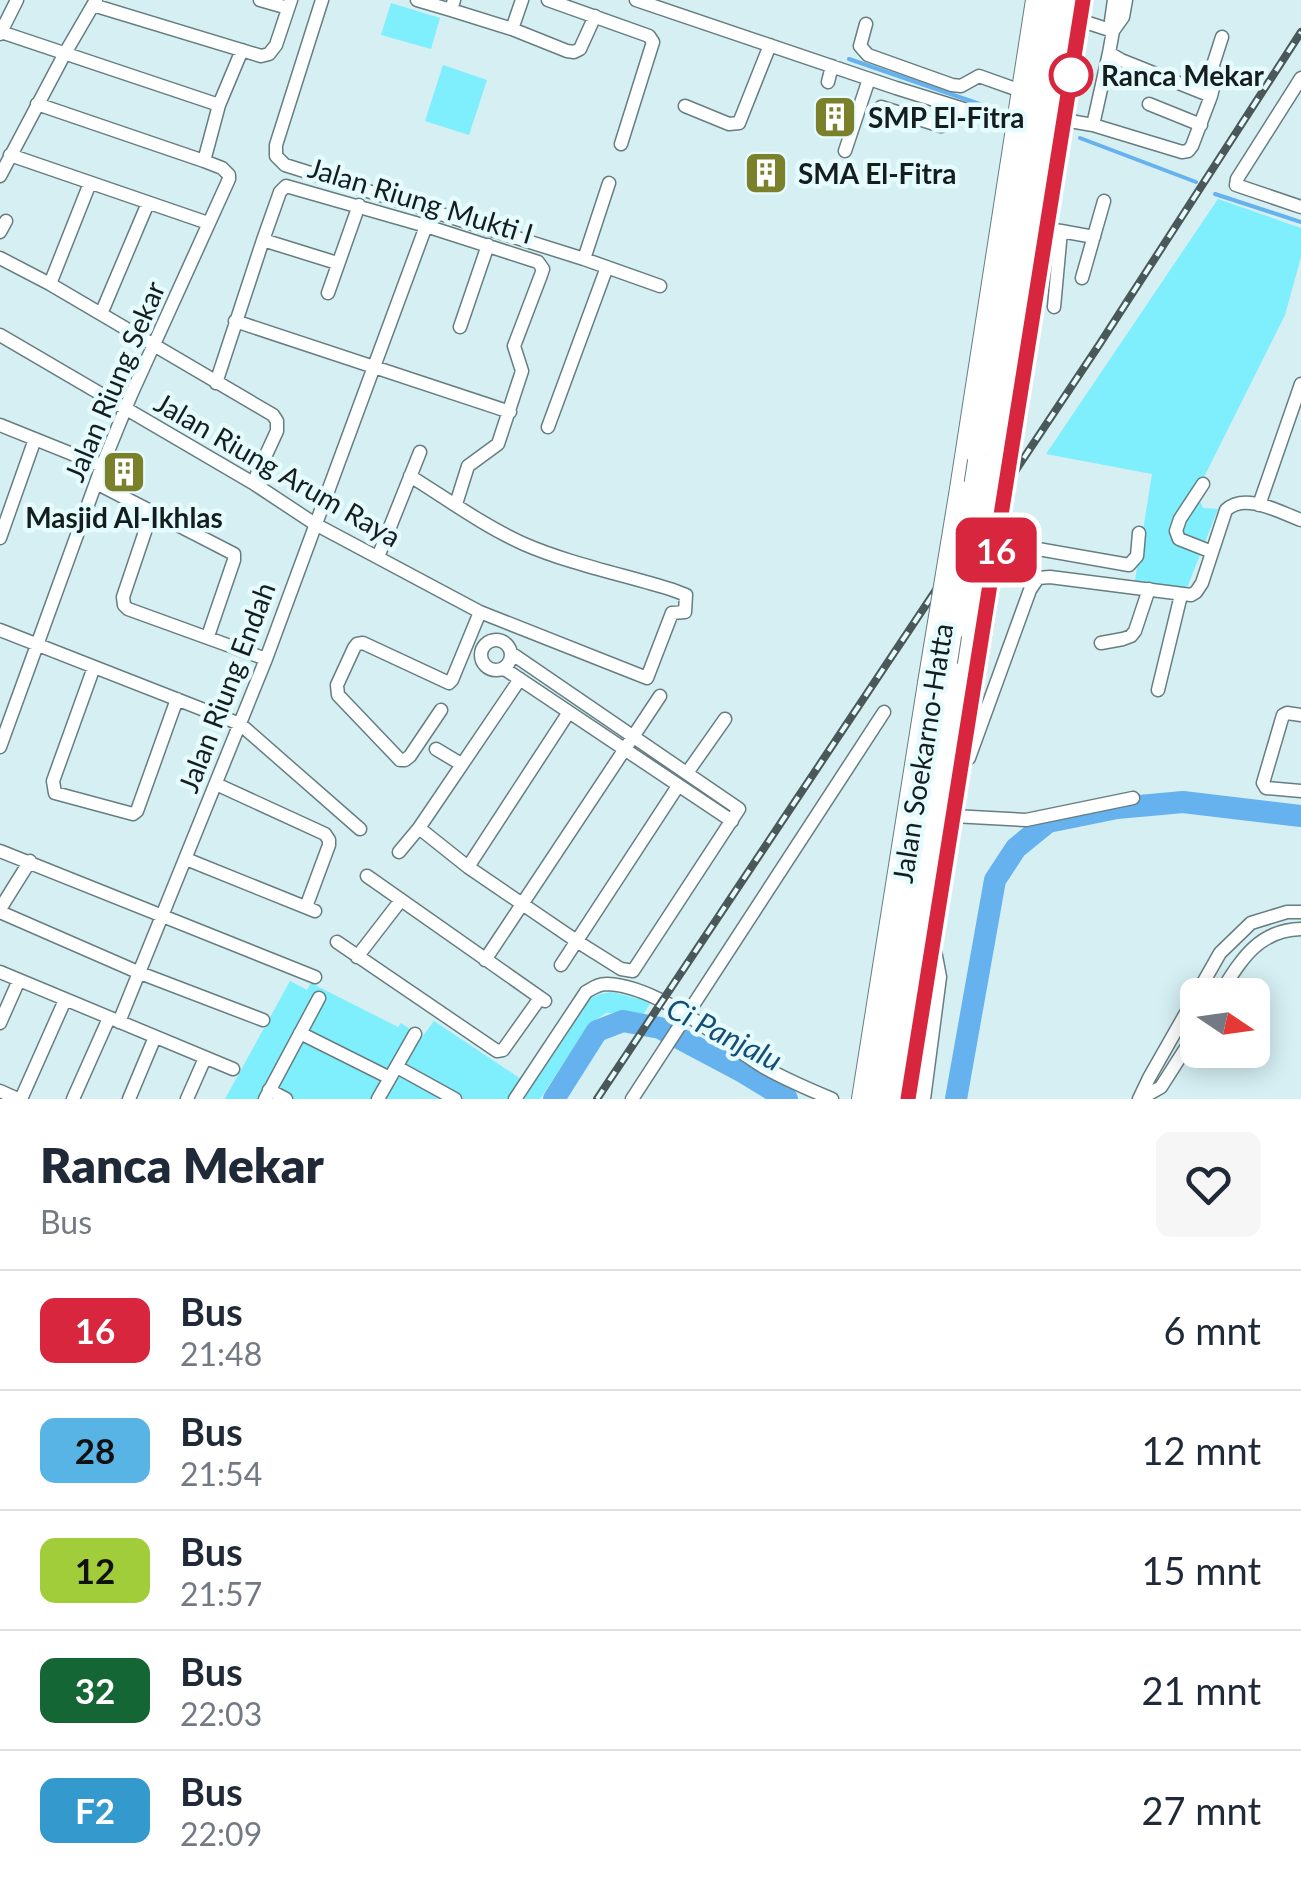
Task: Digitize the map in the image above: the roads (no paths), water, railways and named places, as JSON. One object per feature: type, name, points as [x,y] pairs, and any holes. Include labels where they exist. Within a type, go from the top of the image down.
[{"type":"highway","name":"Jalan Soekarno-Hatta","points":[[893,1099],[970,632],[987,459],[1049,0]]},
{"type":"highway","name":"Jalan Soekarno-Hatta","points":[[875,1099],[947,662],[1018,314],[1068,0]]},
{"type":"highway","points":[[1018,314],[1038,279]]},
{"type":"main road","points":[[1016,122],[1035,0]]},
{"type":"main road","name":"Jalan Soekarno-Hatta","points":[[908,1099],[1038,279],[1054,230],[1064,120],[1082,0]]},
{"type":"main road","name":"Jalan Soekarno-Hatta","points":[[860,1099],[1016,122]]},
{"type":"street","points":[[17,0],[0,33],[219,105]]},
{"type":"street","points":[[0,176],[94,2],[261,56],[270,54],[276,45],[289,4],[260,0]]},
{"type":"street","points":[[322,0],[276,145],[276,156],[286,165],[660,286]]},
{"type":"street","points":[[417,0],[453,5],[574,52],[580,50],[595,16]]},
{"type":"street","points":[[512,29],[522,0]]},
{"type":"street","points":[[548,0],[649,36],[652,48],[621,144]]},
{"type":"street","points":[[636,0],[896,88],[996,120],[1016,122]]},
{"type":"street","points":[[1114,0],[1114,29]]},
{"type":"street","points":[[1093,125],[1114,29],[1123,17],[1126,0]]},
{"type":"street","points":[[1080,20],[1114,29]]},
{"type":"street","points":[[866,24],[860,46],[868,55],[957,86],[979,76],[1021,91]]},
{"type":"street","points":[[1064,120],[1188,151],[1212,100],[1213,65],[1222,37]]},
{"type":"street","points":[[685,106],[729,124],[739,123],[770,45]]},
{"type":"street","points":[[37,104],[204,161],[219,105],[242,50]]},
{"type":"street","points":[[1109,52],[1211,96]]},
{"type":"street","points":[[828,82],[832,66]]},
{"type":"street","points":[[845,151],[869,79]]},
{"type":"street","points":[[1298,87],[1236,185],[1300,204]]},
{"type":"street","points":[[896,88],[885,109],[941,126]]},
{"type":"street","points":[[1149,104],[1200,125]]},
{"type":"street","points":[[10,155],[208,223]]},
{"type":"street","name":"Jalan Riung Sekar","points":[[0,747],[102,466],[229,180],[229,174],[222,168],[204,161]]},
{"type":"street","points":[[50,284],[90,183]]},
{"type":"street","points":[[584,259],[609,183]]},
{"type":"street","name":"Jalan Riung Mukti I","points":[[216,383],[280,192],[286,186],[538,262],[542,269],[514,346],[522,370],[510,412],[496,448],[468,466],[456,504]]},
{"type":"street","points":[[1082,278],[1104,201]]},
{"type":"street","points":[[101,314],[148,203]]},
{"type":"street","points":[[328,293],[358,205]]},
{"type":"street","name":"Jalan Riung Endah","points":[[73,1099],[140,972],[163,916],[266,659],[426,226]]},
{"type":"street","points":[[1054,307],[1054,230],[1094,238]]},
{"type":"street","points":[[263,240],[337,263]]},
{"type":"street","points":[[460,327],[488,246]]},
{"type":"street","points":[[0,258],[273,415],[278,421],[277,431],[253,484]]},
{"type":"street","points":[[548,427],[606,267]]},
{"type":"street","points":[[235,321],[510,412]]},
{"type":"street","name":"Jalan Riung Arum Raya","points":[[0,335],[315,524],[485,615],[647,678],[672,612],[685,612],[686,595],[527,546],[456,504]]},
{"type":"street","points":[[1259,505],[1301,384]]},
{"type":"street","points":[[0,425],[102,466]]},
{"type":"street","points":[[0,538],[35,439]]},
{"type":"street","points":[[378,558],[420,452]]},
{"type":"street","points":[[410,476],[456,504]]},
{"type":"street","points":[[96,482],[234,554],[208,636]]},
{"type":"street","points":[[1203,484],[1176,531],[1179,539],[1212,552]]},
{"type":"street","points":[[956,791],[1030,590],[1038,578],[1050,576],[1181,595],[1196,592],[1226,510],[1234,502],[1259,505],[1301,520]]},
{"type":"street","points":[[152,511],[123,597],[124,605],[266,659]]},
{"type":"street","points":[[998,542],[1130,564],[1137,556],[1139,533]]},
{"type":"street","points":[[1101,643],[1131,636],[1136,631],[1149,589]]},
{"type":"street","points":[[1158,690],[1181,595]]},
{"type":"street","points":[[440,710],[410,756],[400,760],[338,695],[337,686],[357,644],[363,643],[449,683],[485,615],[510,653],[503,668],[495,670],[487,667],[481,652],[485,644],[500,640]]},
{"type":"street","points":[[0,630],[240,724],[360,829]]},
{"type":"street","points":[[464,650],[481,652]]},
{"type":"street","points":[[510,653],[687,773],[735,815]]},
{"type":"street","points":[[94,667],[53,781],[55,793],[133,814],[137,811],[177,700]]},
{"type":"street","points":[[503,668],[678,786],[735,815]]},
{"type":"street","points":[[399,852],[520,679]]},
{"type":"street","points":[[485,960],[660,696]]},
{"type":"street","points":[[468,867],[569,712]]},
{"type":"street","points":[[632,1099],[884,712]]},
{"type":"street","points":[[1301,716],[1283,715],[1263,786],[1301,790]]},
{"type":"street","points":[[687,773],[725,720]]},
{"type":"street","points":[[436,749],[461,764]]},
{"type":"street","points":[[186,859],[311,909],[330,846],[325,834],[216,784]]},
{"type":"street","points":[[561,965],[678,786]]},
{"type":"street","points":[[954,816],[1026,820],[1133,798]]},
{"type":"street","points":[[419,828],[468,867],[578,942],[621,969],[633,971],[735,815]]},
{"type":"street","points":[[0,851],[314,977]]},
{"type":"street","points":[[30,861],[0,911],[263,1020]]},
{"type":"street","points":[[336,942],[498,1052],[543,1000],[367,876]]},
{"type":"street","points":[[358,957],[401,900]]},
{"type":"street","points":[[1139,1099],[1220,953],[1252,923],[1287,912],[1301,912]]},
{"type":"street","points":[[1230,978],[1266,936],[1301,929]]},
{"type":"street","points":[[924,1099],[940,977],[933,944]]},
{"type":"street","points":[[0,972],[233,1069]]},
{"type":"street","points":[[0,1023],[20,980]]},
{"type":"street","points":[[515,1099],[586,992],[608,984],[652,995],[684,1021],[793,1083],[832,1099]]},
{"type":"street","points":[[286,1099],[267,1094],[319,998]]},
{"type":"street","points":[[0,1092],[20,1099],[65,1000]]},
{"type":"street","points":[[300,1033],[455,1099]]},
{"type":"street","points":[[378,1099],[415,1034]]},
{"type":"street","points":[[129,1099],[155,1037]]},
{"type":"street","points":[[1139,1099],[1161,1087],[1180,1057]]},
{"type":"street","points":[[187,1099],[205,1058]]},
{"type":"street","points":[[1148,1078],[1161,1087]]},
{"type":"waterway","points":[[849,59],[997,110]]},
{"type":"waterway","points":[[1080,138],[1196,182]]},
{"type":"waterway","points":[[1215,194],[1301,222]]},
{"type":"waterway","points":[[956,1099],[995,880],[1016,848],[1048,822],[1117,808],[1183,802],[1301,816]]},
{"type":"waterway","name":"Ci Panjalu","points":[[554,1099],[597,1031],[623,1021],[660,1028],[787,1099]]},
{"type":"railway","points":[[597,1099],[1099,345],[1301,32]]},
{"type":"place","name":"Ranca Mekar","points":[[1071,75]]},
{"type":"place","name":"SMP El-Fitra","points":[[835,117]]},
{"type":"place","name":"SMA El-Fitra","points":[[766,173]]},
{"type":"place","name":"Masjid Al-Ikhlas","points":[[124,472]]}]
